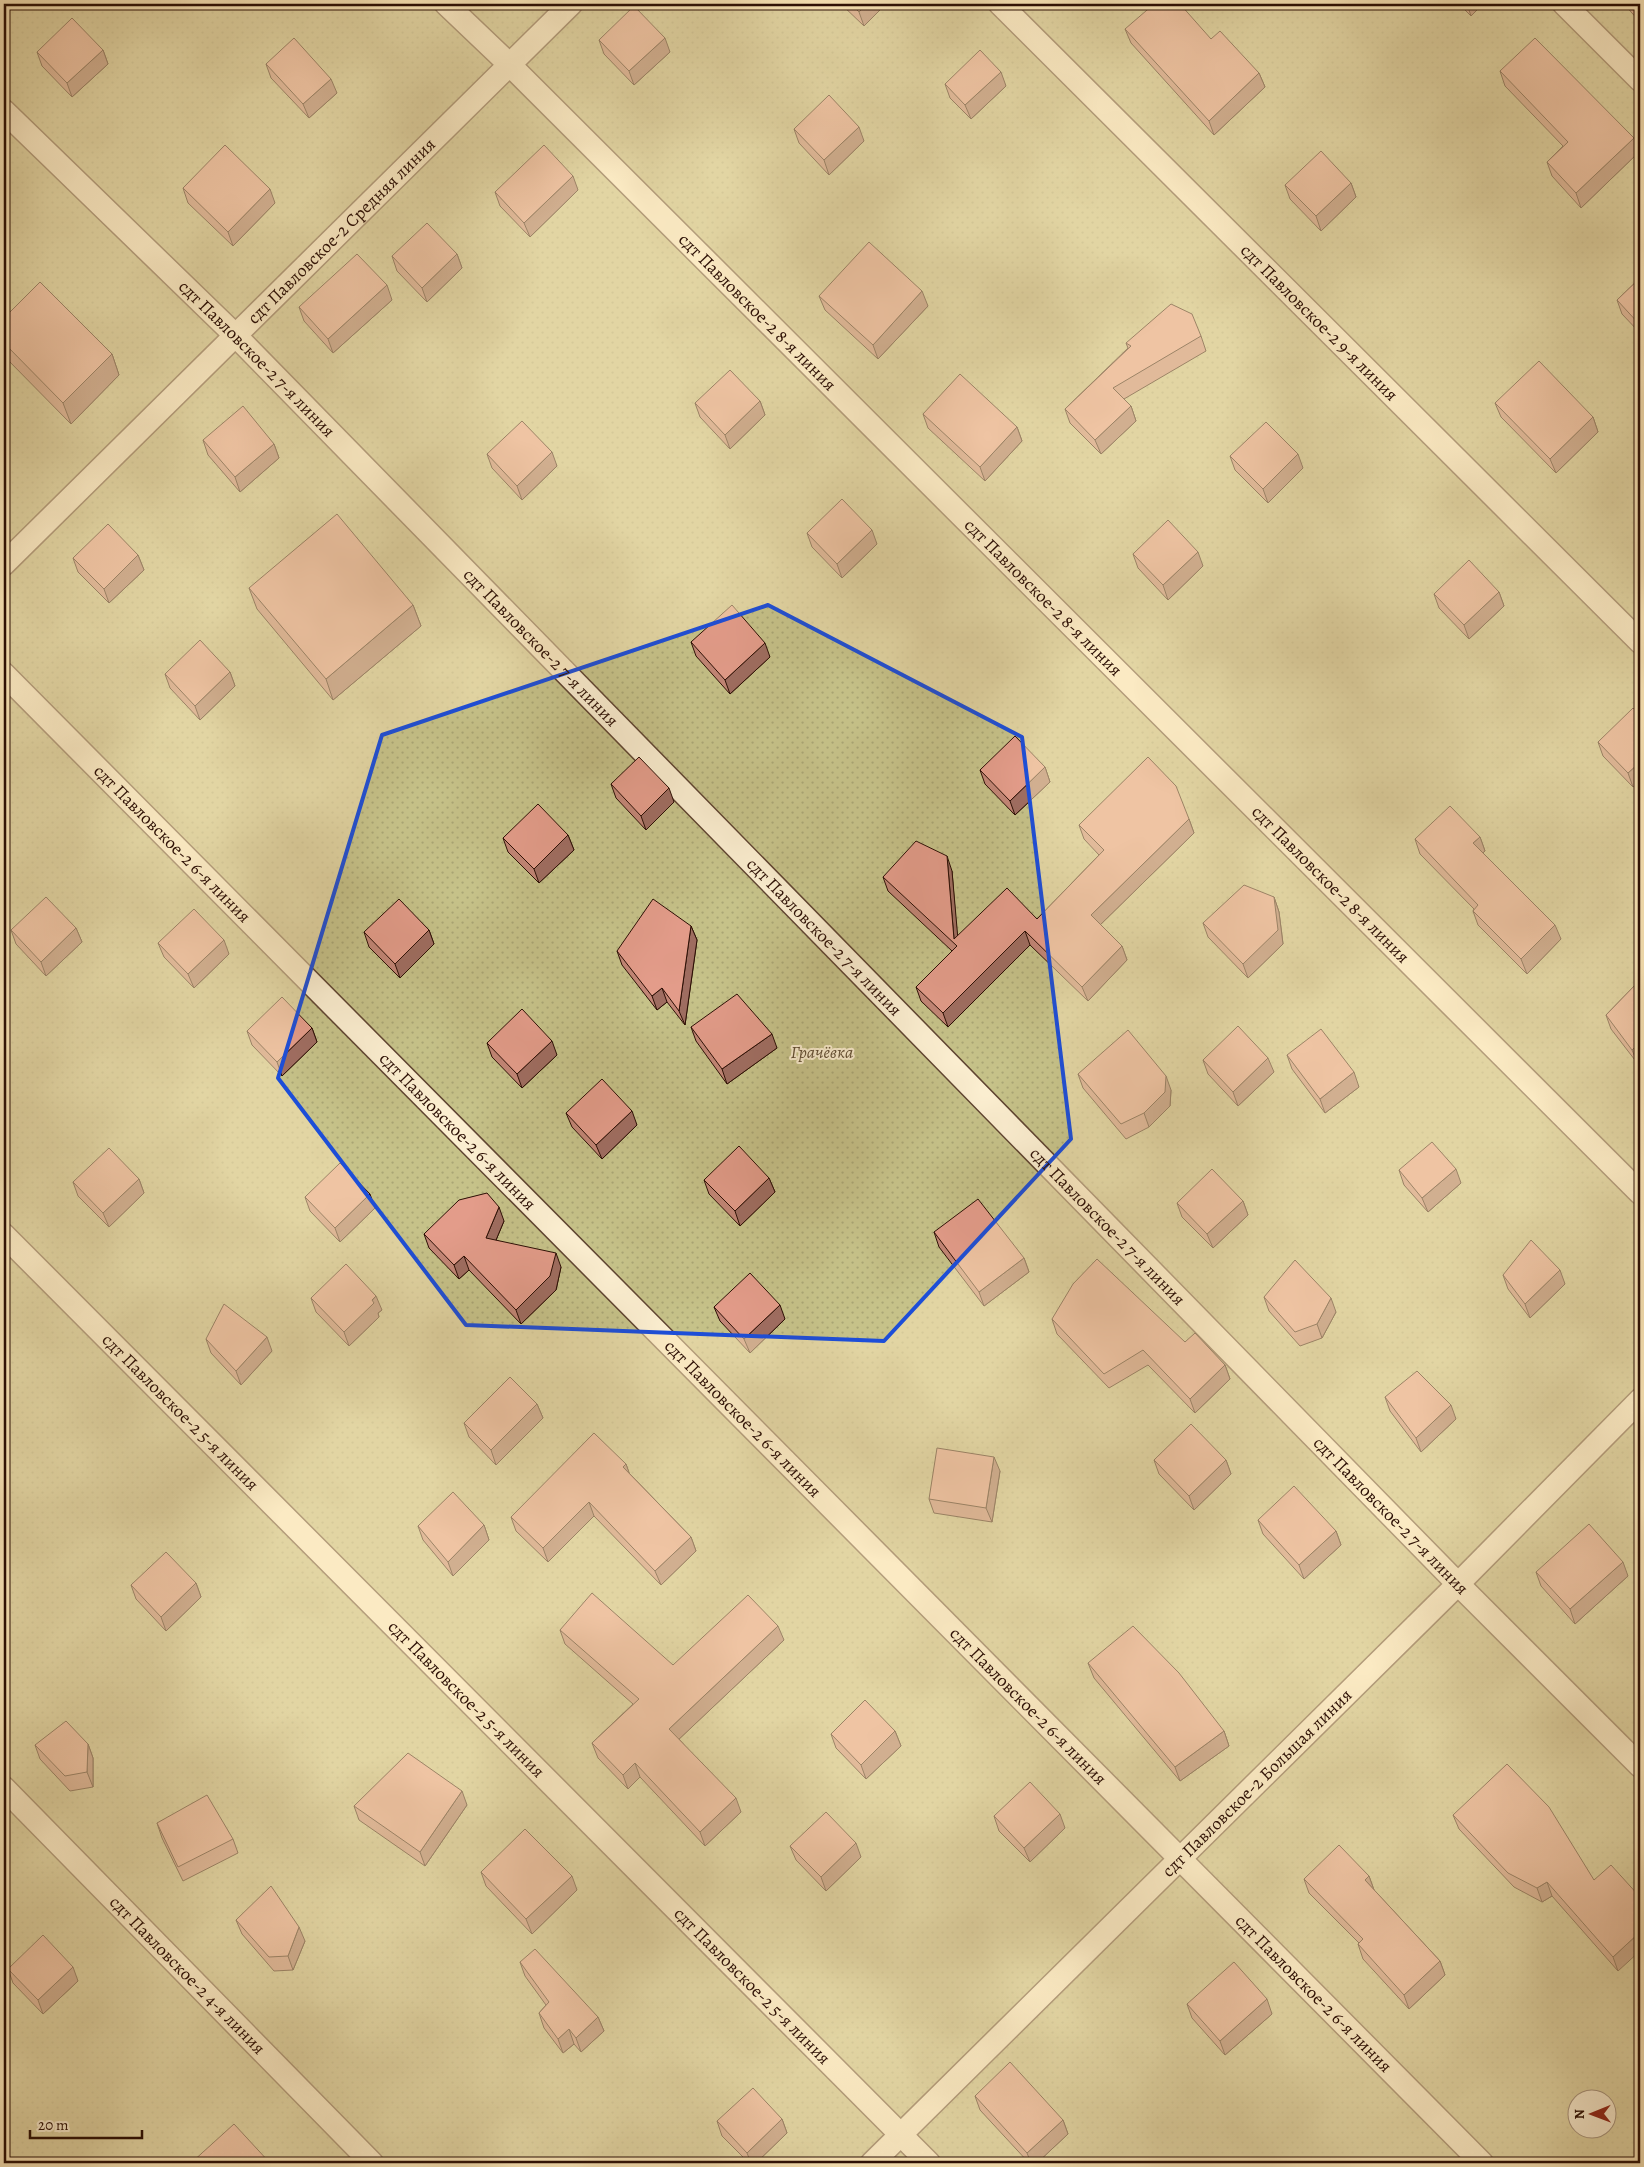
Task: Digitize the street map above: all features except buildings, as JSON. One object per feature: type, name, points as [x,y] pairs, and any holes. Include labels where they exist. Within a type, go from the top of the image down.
[{"type":"lane","name":"сдт Павловское-2 8-я линия","points":[[446,4],[510,65],[1640,1193]]},
{"type":"lane","name":"сдт Павловское-2 Средняя линия","points":[[4,564],[234,334],[570,4]]},
{"type":"lane","name":"сдт Павловское-2 9-я линия","points":[[1000,4],[1640,642]]},
{"type":"lane","points":[[1564,4],[1640,80]]},
{"type":"lane","name":"сдт Павловское-2 7-я линия","points":[[4,111],[234,334],[1458,1584],[1640,1766]]},
{"type":"lane","name":"сдт Павловское-2 6-я линия","points":[[4,674],[1482,2163]]},
{"type":"lane","name":"сдт Павловское-2 5-я линия","points":[[4,1235],[929,2163]]},
{"type":"lane","name":"сдт Павловское-2 Большая линия","points":[[872,2163],[1458,1584],[1640,1400]]},
{"type":"lane","name":"сдт Павловское-2 4-я линия","points":[[4,1788],[372,2163]]},
{"type":"highlighted area","points":[[768,605],[1022,737],[1071,1139],[884,1341],[466,1325],[278,1078],[382,735]]},
{"type":"green space","name":"Грачёвка","points":[[4,4],[1640,4],[1640,2163],[4,2163]]}]
